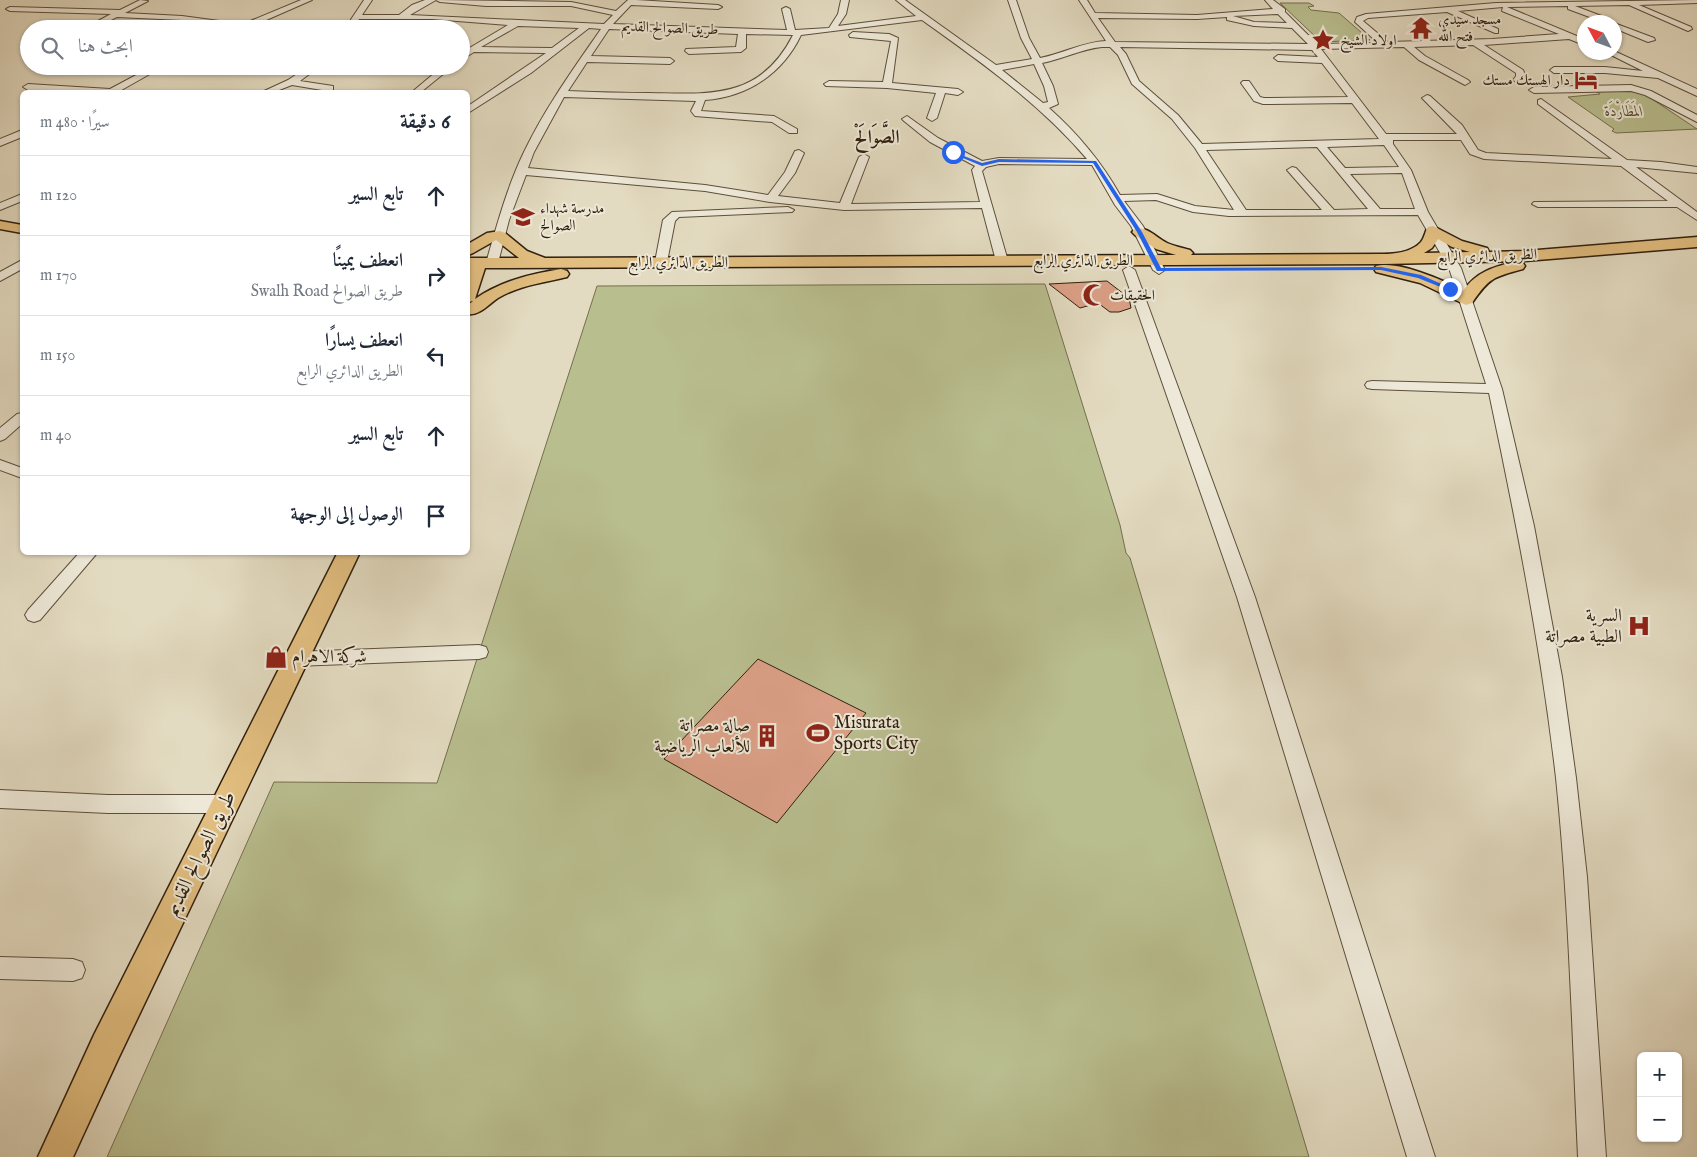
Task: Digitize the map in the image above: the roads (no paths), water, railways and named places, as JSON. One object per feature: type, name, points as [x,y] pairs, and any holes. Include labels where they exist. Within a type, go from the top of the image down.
[{"type":"main road","points":[[0,225],[20,229]]},
{"type":"main road","points":[[1382,264],[1419,251],[1429,242],[1433,230],[1447,239],[1468,248],[1521,261]]},
{"type":"main road","points":[[470,249],[496,236],[522,254],[557,268]]},
{"type":"main road","points":[[1071,260],[1112,252],[1130,236],[1176,252],[1246,260]]},
{"type":"main road","points":[[0,237],[20,240]]},
{"type":"main road","name":"الطريق الدائري الرابع","points":[[1521,261],[1697,242]]},
{"type":"main road","name":"الطريق الدائري الرابع","points":[[478,268],[1382,264],[1521,261],[1697,253]]},
{"type":"main road","name":"الطريق الدائري الرابع","points":[[557,268],[661,262],[1071,260],[1146,266],[1246,260],[1382,264]]},
{"type":"main road","points":[[1382,264],[1429,279],[1450,289],[1466,300],[1476,282],[1483,277],[1521,261]]},
{"type":"main road","name":"طريق الصوالح القديم","points":[[470,303],[478,268]]},
{"type":"main road","points":[[470,306],[518,282],[557,268]]},
{"type":"main road","name":"طريق الصوالح القديم","points":[[55,1157],[106,1047],[348,555]]},
{"type":"street","points":[[0,12],[34,0]]},
{"type":"street","points":[[259,20],[308,0]]},
{"type":"street","points":[[356,20],[368,0]]},
{"type":"street","points":[[395,20],[415,7],[432,0]]},
{"type":"street","points":[[440,0],[552,2],[578,5],[617,14]]},
{"type":"street","points":[[832,30],[842,14],[845,0]]},
{"type":"street","points":[[900,0],[996,68],[1040,106],[1095,162],[1119,202],[1130,236],[1146,266],[1246,597],[1421,1157]]},
{"type":"street","points":[[1012,0],[1026,39],[1039,61],[1052,92],[1053,104],[1040,106]]},
{"type":"street","points":[[1083,0],[1112,43],[1122,54],[1135,82],[1175,117],[1199,147],[1242,213]]},
{"type":"street","points":[[1269,0],[1282,11],[1315,47],[1387,140],[1406,170],[1422,212],[1453,263],[1495,389],[1526,526],[1552,677],[1564,768],[1576,877],[1592,1157]]},
{"type":"street","points":[[1484,0],[1577,39]]},
{"type":"street","points":[[1554,0],[1592,15]]},
{"type":"street","points":[[107,20],[144,1]]},
{"type":"street","points":[[470,21],[607,26],[631,2],[718,7]]},
{"type":"street","points":[[1385,44],[1359,22],[1360,19],[1366,16],[1496,5],[1591,2],[1695,2]]},
{"type":"street","points":[[1628,3],[1688,30]]},
{"type":"street","points":[[10,9],[119,14],[191,20]]},
{"type":"street","points":[[562,94],[702,97],[728,94],[753,82],[780,63],[789,50],[795,33],[786,9]]},
{"type":"street","points":[[1449,9],[1495,31]]},
{"type":"street","points":[[1093,15],[1197,17],[1282,11]]},
{"type":"street","points":[[1242,13],[1258,25]]},
{"type":"street","points":[[1225,16],[1258,25],[1296,26]]},
{"type":"street","points":[[358,17],[450,20]]},
{"type":"street","name":"طريق الصوالح القديم","points":[[478,268],[496,236],[534,141],[562,94],[607,26],[795,33],[818,32],[923,17]]},
{"type":"street","points":[[472,49],[515,24]]},
{"type":"street","points":[[470,109],[587,26]]},
{"type":"street","points":[[1622,28],[1651,40]]},
{"type":"street","points":[[689,51],[738,50],[742,48],[742,31]]},
{"type":"street","points":[[818,32],[894,39],[895,44],[887,86]]},
{"type":"street","points":[[1414,34],[1428,43]]},
{"type":"street","points":[[996,68],[1055,58],[1087,46],[1112,43],[1171,50],[1474,42],[1570,36]]},
{"type":"street","points":[[1474,42],[1520,72],[1522,77],[1518,80]]},
{"type":"street","points":[[1404,44],[1422,58],[1465,82]]},
{"type":"street","points":[[472,49],[554,51]]},
{"type":"street","points":[[1266,58],[1324,60]]},
{"type":"street","points":[[1622,58],[1697,93]]},
{"type":"street","points":[[586,59],[670,61]]},
{"type":"street","points":[[1554,70],[1605,70],[1661,76]]},
{"type":"street","points":[[117,90],[144,75]]},
{"type":"street","points":[[272,90],[302,75]]},
{"type":"street","points":[[418,90],[437,75]]},
{"type":"street","points":[[291,82],[330,88],[328,90]]},
{"type":"street","points":[[1246,83],[1257,99],[1263,101],[1356,100]]},
{"type":"street","points":[[829,84],[887,86],[958,92]]},
{"type":"street","points":[[28,87],[79,90]]},
{"type":"street","points":[[1534,90],[1621,87],[1648,93],[1697,119]]},
{"type":"street","points":[[1648,93],[1688,88]]},
{"type":"street","points":[[932,118],[941,91]]},
{"type":"street","points":[[702,97],[696,111],[698,114],[774,119],[793,131]]},
{"type":"street","points":[[1427,98],[1458,127],[1474,152],[1484,156],[1623,163],[1697,170]]},
{"type":"street","points":[[1541,102],[1697,217]]},
{"type":"street","points":[[907,119],[934,140],[982,165]]},
{"type":"street","points":[[0,143],[20,134]]},
{"type":"street","points":[[0,136],[12,138]]},
{"type":"street","points":[[1199,147],[1463,137]]},
{"type":"street","points":[[1319,143],[1376,212]]},
{"type":"street","points":[[770,199],[790,173],[799,152]]},
{"type":"street","points":[[844,207],[864,157]]},
{"type":"street","points":[[1002,261],[977,170],[982,165],[999,161],[1095,162]]},
{"type":"street","points":[[1292,170],[1331,213]]},
{"type":"street","points":[[1342,171],[1406,170]]},
{"type":"street","points":[[522,171],[705,188],[770,199],[844,207]]},
{"type":"street","points":[[1119,202],[1157,197],[1193,210],[1242,213],[1422,212]]},
{"type":"street","points":[[0,207],[20,198]]},
{"type":"street","points":[[1538,204],[1678,204]]},
{"type":"street","points":[[661,262],[669,220],[676,214],[844,207],[986,205]]},
{"type":"street","points":[[0,277],[20,265]]},
{"type":"street","points":[[1372,385],[1495,389]]},
{"type":"street","points":[[0,436],[20,419]]},
{"type":"street","points":[[0,464],[20,472]]},
{"type":"street","points":[[34,615],[87,555]]},
{"type":"street","points":[[296,659],[479,652]]},
{"type":"street","points":[[0,799],[108,804],[226,804]]},
{"type":"street","points":[[0,968],[73,970]]},
{"type":"place","name":"مسجد سيدي فتح الله","points":[[1421,28]]},
{"type":"place","name":"اولاد الشيخ","points":[[1323,40]]},
{"type":"place","name":"دار الهستك مستك","points":[[1586,80]]},
{"type":"place","name":"مدرسة شهداء الصوالح","points":[[523,217]]},
{"type":"place","name":"الحقيقات","points":[[1094,295]]},
{"type":"place","name":"السرية الطبية مصراتة","points":[[1639,626]]},
{"type":"place","name":"شركة الاهرام","points":[[276,657]]},
{"type":"place","name":"Misurata Sports City","points":[[818,733]]},
{"type":"place","name":"صالة مصراتة للألعاب الرياضية","points":[[767,736]]},
{"type":"district","name":"الصَّوَالَحْ","points":[[877,138]]},
{"type":"park label","name":"المَطَارْدَة","points":[[1624,111]]}]
